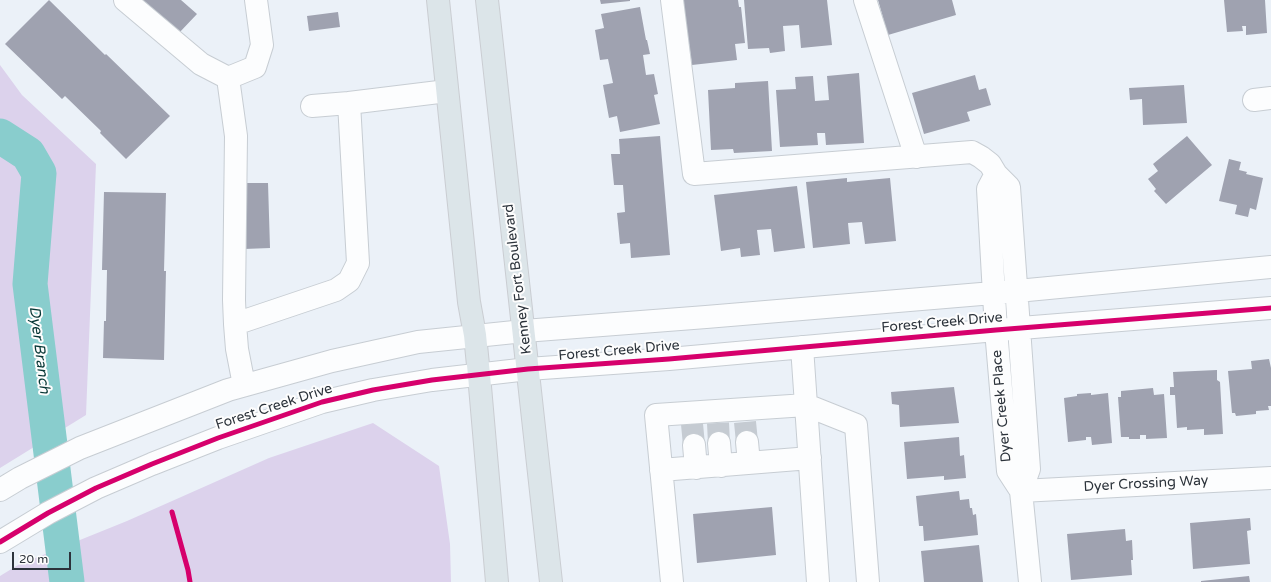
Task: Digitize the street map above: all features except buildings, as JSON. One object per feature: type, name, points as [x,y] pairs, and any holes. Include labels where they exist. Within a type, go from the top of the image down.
[{"type":"main road","points":[[438,0],[469,302],[475,336],[479,375],[497,582]]},
{"type":"main road","name":"Kenney Fort Boulevard","points":[[487,0],[551,582]]},
{"type":"street","points":[[125,0],[200,64],[228,78],[255,67],[262,45],[256,0]]},
{"type":"street","name":"Dyer Creek Place","points":[[672,0],[694,174],[972,152],[990,164],[996,174],[1009,187],[1029,469],[1021,491],[1030,582]]},
{"type":"street","points":[[865,0],[916,157]]},
{"type":"street","points":[[228,78],[236,136],[235,324],[237,350],[244,385]]},
{"type":"street","points":[[312,106],[448,91]]},
{"type":"street","points":[[235,324],[336,290],[349,281],[358,263],[349,103]]},
{"type":"street","name":"Dyer Creek Place","points":[[996,174],[988,189],[996,330],[1008,471],[1021,491]]},
{"type":"street","name":"Forest Creek Drive","points":[[0,490],[20,478],[80,448],[228,390],[332,361],[418,342],[524,331],[994,293],[1271,267]]},
{"type":"street","name":"Forest Creek Drive","points":[[0,542],[48,513],[89,492],[152,464],[218,438],[322,402],[373,390],[432,380],[528,370],[1271,308]]},
{"type":"street","points":[[802,347],[818,582]]},
{"type":"street","points":[[672,582],[656,415],[693,427],[718,426],[745,424],[806,406],[856,425],[868,582]]},
{"type":"street","points":[[745,424],[749,463]]},
{"type":"street","points":[[718,426],[721,466]]},
{"type":"street","points":[[693,427],[696,468]]},
{"type":"street","points":[[661,470],[810,458]]},
{"type":"street","name":"Dyer Crossing Way","points":[[1021,491],[1271,478]]},
{"type":"shaded area","points":[[0,65],[22,95],[96,164],[86,415],[0,468]]},
{"type":"shaded area","points":[[373,423],[439,466],[450,544],[451,582],[0,582],[0,576],[18,565],[127,521],[269,458]]},
{"type":"waterway","name":"Dyer Branch","points":[[0,136],[28,154],[39,173],[30,284],[67,582]]},
{"type":"tunnel","points":[[745,422],[747,442]]},
{"type":"tunnel","points":[[718,423],[719,443]]},
{"type":"tunnel","points":[[692,424],[694,445]]},
{"type":"cycle path","points":[[0,542],[48,513],[96,488],[152,464],[218,438],[322,402],[373,390],[432,380],[528,369],[669,359],[996,330],[1271,308]]},
{"type":"cycle path","points":[[172,512],[190,582]]}]
